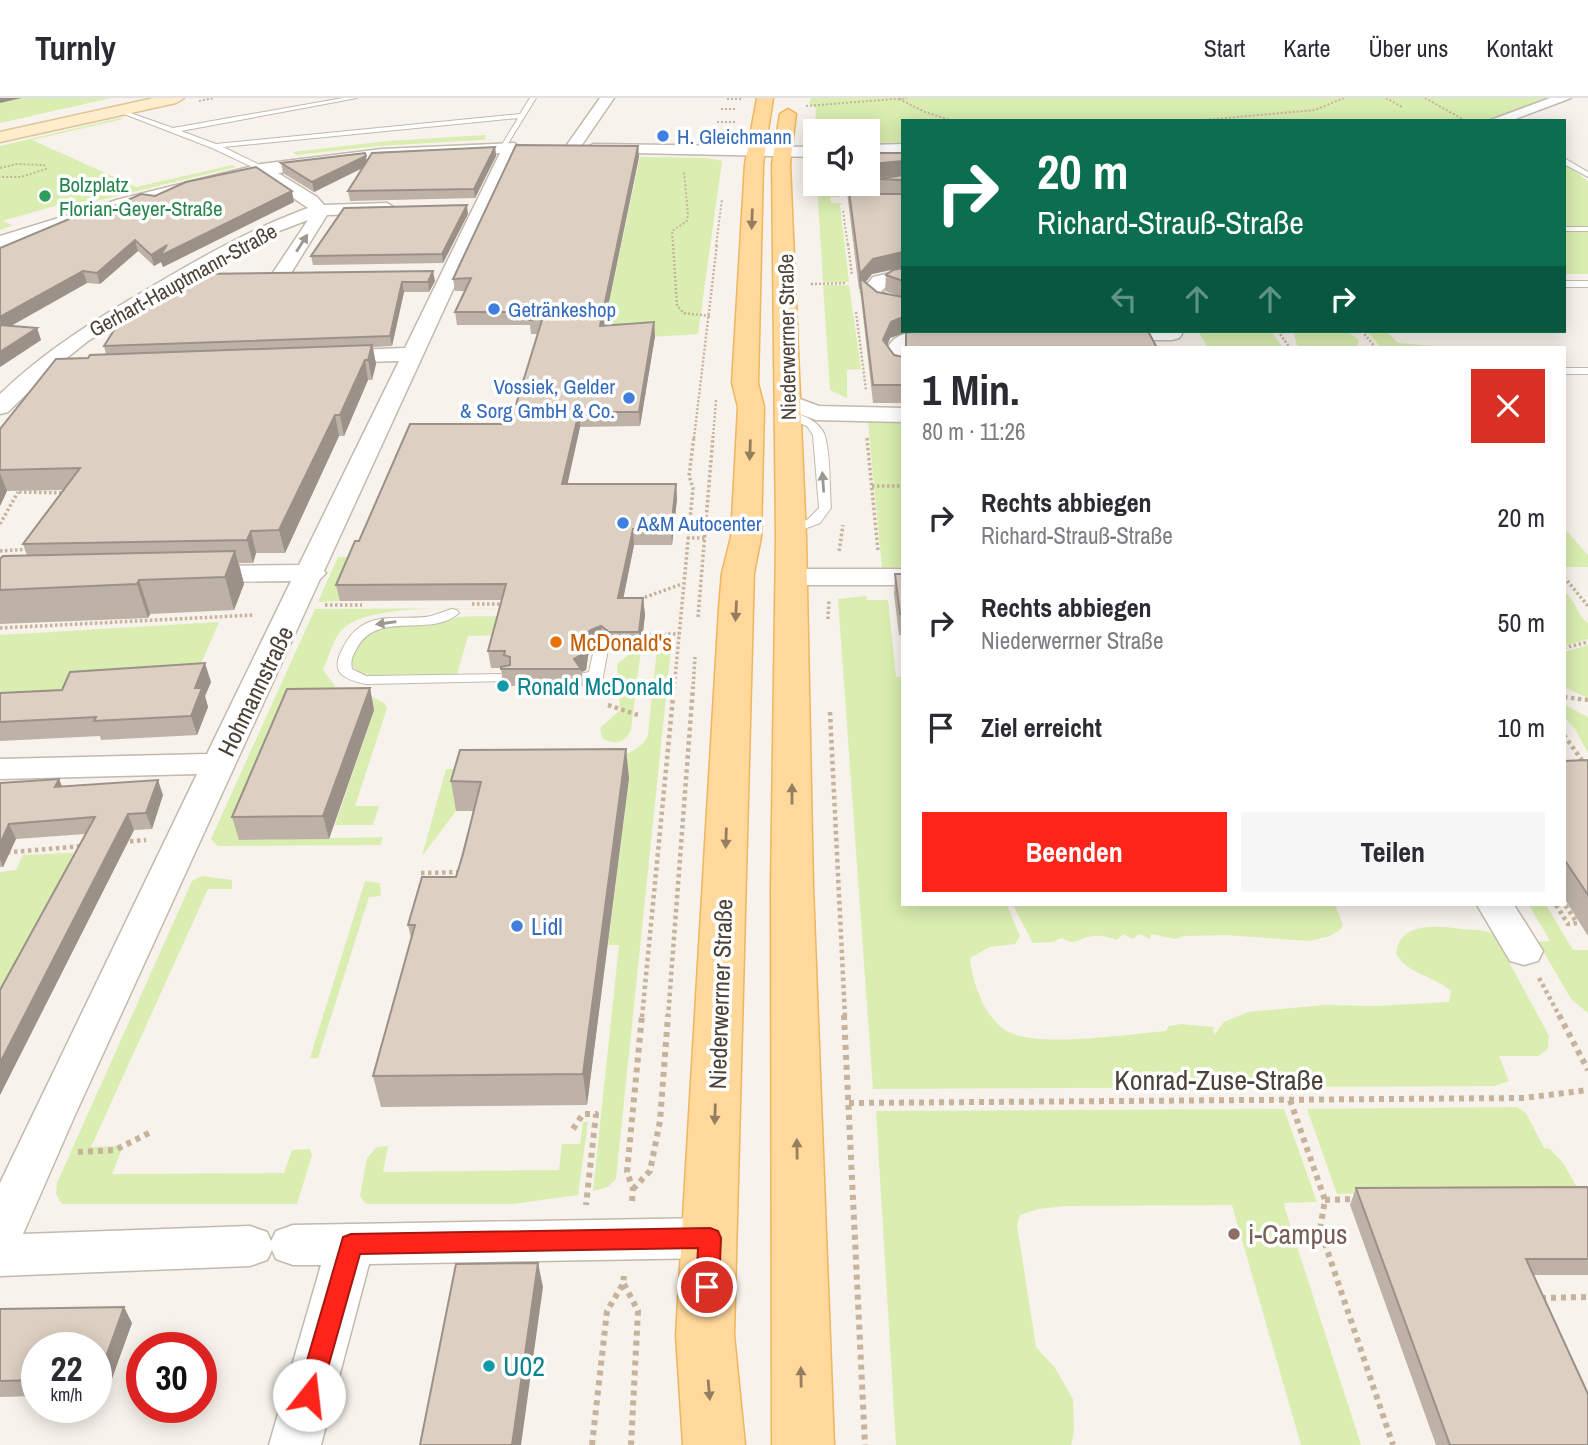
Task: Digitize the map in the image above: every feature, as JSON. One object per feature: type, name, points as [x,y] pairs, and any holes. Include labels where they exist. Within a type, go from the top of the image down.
[{"type":"main road","points":[[0,130],[146,98]]},
{"type":"main road","points":[[0,137],[176,98]]},
{"type":"main road","name":"Niederwerrner Straße","points":[[714,1445],[705,1335],[738,573],[726,541],[751,407],[745,383],[754,164],[765,98]]},
{"type":"main road","name":"Niederwerrner Straße","points":[[790,98],[781,167],[789,408],[804,565],[792,886],[803,1445]]},
{"type":"main road","points":[[726,541],[765,570],[780,577],[804,565]]},
{"type":"street","points":[[607,98],[566,149],[803,152]]},
{"type":"street","points":[[1501,119],[1564,98]]},
{"type":"street","points":[[0,242],[128,200],[261,169],[380,154],[516,148]]},
{"type":"street","name":"Hohmannstraße","points":[[0,1234],[35,1154],[295,609],[413,354],[439,272],[475,206],[516,148]]},
{"type":"street","points":[[880,150],[901,149]]},
{"type":"street","points":[[261,169],[311,201],[319,210],[317,220],[275,274],[307,274]]},
{"type":"street","points":[[901,182],[878,183],[860,191],[867,199],[901,201]]},
{"type":"street","name":"Gerhart-Hauptmann-Straße","points":[[0,407],[40,368],[80,337],[273,227],[319,210],[398,208]]},
{"type":"street","points":[[187,274],[228,274]]},
{"type":"street","points":[[901,277],[876,283],[872,292],[876,297],[901,305]]},
{"type":"street","points":[[1079,334],[1174,338]]},
{"type":"street","points":[[901,363],[895,349],[905,340],[924,335],[970,335]]},
{"type":"street","points":[[304,358],[413,354]]},
{"type":"street","points":[[40,368],[77,367]]},
{"type":"street","points":[[789,408],[816,413],[901,415]]},
{"type":"street","points":[[804,565],[891,576]]},
{"type":"street","points":[[162,574],[312,573]]},
{"type":"street","points":[[0,769],[122,764],[219,764]]},
{"type":"street","points":[[1496,906],[1524,951]]},
{"type":"street","points":[[0,1255],[271,1245],[710,1238]]},
{"type":"street","points":[[295,1445],[351,1244]]},
{"type":"lane","points":[[174,130],[354,98]]},
{"type":"lane","points":[[516,148],[522,116],[533,98]]},
{"type":"lane","points":[[117,110],[215,146],[261,169]]},
{"type":"lane","points":[[215,146],[522,116]]},
{"type":"lane","points":[[1566,161],[1588,176]]},
{"type":"lane","points":[[1566,229],[1588,229]]},
{"type":"lane","points":[[1566,284],[1588,284]]},
{"type":"lane","points":[[1566,371],[1588,371]]},
{"type":"lane","points":[[452,613],[432,620],[393,622],[365,628],[356,635],[344,661],[345,668],[349,674],[366,680],[505,678]]},
{"type":"lane","points":[[593,693],[590,676],[601,649]]},
{"type":"path","points":[[899,98],[925,112],[947,119]]},
{"type":"path","points":[[813,106],[907,98]]},
{"type":"path","points":[[1215,119],[1315,110],[1344,98]]},
{"type":"path","points":[[1386,98],[1402,107]]},
{"type":"path","points":[[1425,98],[1462,119]]},
{"type":"path","points":[[727,99],[742,99]]},
{"type":"path","points":[[721,109],[738,109]]},
{"type":"path","points":[[717,122],[736,122]]},
{"type":"path","points":[[682,160],[688,215],[687,221],[672,231],[677,306],[684,313],[710,316]]},
{"type":"path","points":[[0,162],[1,168],[33,163],[44,165],[46,169],[21,177],[0,177]]},
{"type":"path","points":[[631,1204],[633,1189],[627,1172],[693,488],[689,476],[723,195]]},
{"type":"path","points":[[810,284],[876,283]]},
{"type":"path","points":[[698,620],[726,541],[717,393]]},
{"type":"path","points":[[865,415],[872,486],[891,576]]},
{"type":"path","points":[[0,524],[25,482]]},
{"type":"path","points":[[872,486],[901,486]]},
{"type":"path","points":[[19,492],[71,493]]},
{"type":"path","points":[[687,538],[726,541]]},
{"type":"path","points":[[0,551],[40,548]]},
{"type":"path","points":[[804,565],[828,627]]},
{"type":"path","points":[[1566,580],[1588,606]]},
{"type":"path","points":[[634,601],[682,584]]},
{"type":"path","points":[[471,604],[512,604]]},
{"type":"path","points":[[0,628],[364,605]]},
{"type":"path","points":[[635,634],[679,634]]},
{"type":"path","points":[[1566,648],[1588,642]]},
{"type":"path","points":[[633,1189],[650,1171],[660,1121],[696,647]]},
{"type":"path","points":[[1566,695],[1588,700]]},
{"type":"path","points":[[604,704],[641,716]]},
{"type":"path","points":[[830,706],[865,1445]]},
{"type":"path","points":[[1566,738],[1588,768]]},
{"type":"path","points":[[120,842],[185,836]]},
{"type":"path","points":[[0,853],[93,845]]},
{"type":"path","points":[[421,873],[471,872]]},
{"type":"path","points":[[1557,906],[1568,923],[1577,923],[1566,906]]},
{"type":"path","points":[[1524,951],[1588,1070]]},
{"type":"path","name":"Konrad-Zuse-Straße","points":[[849,1103],[1524,1098],[1588,1090]]},
{"type":"path","points":[[1290,1100],[1325,1200],[1321,1229],[1393,1445]]},
{"type":"path","points":[[573,1129],[583,1114],[596,1114],[582,1240]]},
{"type":"path","points":[[35,1154],[115,1150],[151,1132]]},
{"type":"path","points":[[1325,1200],[1367,1199]]},
{"type":"path","points":[[592,1445],[607,1311],[623,1284],[638,1311],[631,1445]]},
{"type":"path","points":[[1545,1310],[1540,1298],[1588,1297]]},
{"type":"green space","points":[[22,98],[111,98],[0,123],[0,102]]},
{"type":"green space","points":[[811,98],[1553,98],[1489,119],[901,119],[901,142],[880,143],[880,119],[816,119],[816,109],[809,103]]},
{"type":"green space","points":[[123,119],[32,140],[136,187],[233,165],[236,167],[84,204],[75,204],[72,201],[2,221],[13,225],[0,230],[0,146]]},
{"type":"green space","points":[[486,135],[484,139],[495,139],[378,146],[296,155],[293,152],[388,141]]},
{"type":"green space","points":[[640,157],[707,158],[722,161],[698,334],[601,340]]},
{"type":"green space","points":[[1566,165],[1588,181],[1588,226],[1566,227]]},
{"type":"green space","points":[[818,196],[840,196],[830,197],[831,203],[843,203],[840,205],[849,282],[823,282]]},
{"type":"green space","points":[[1566,232],[1588,232],[1588,274],[1566,274]]},
{"type":"green space","points":[[823,285],[849,285],[861,369],[847,370],[847,398],[830,390]]},
{"type":"green space","points":[[1199,333],[1272,333],[1282,346],[1207,346]]},
{"type":"green space","points":[[1294,333],[1350,333],[1359,340],[1357,346],[1297,345]]},
{"type":"green space","points":[[1369,333],[1388,333],[1398,343],[1433,346],[1379,346]]},
{"type":"green space","points":[[868,422],[901,422],[901,567],[882,568]]},
{"type":"green space","points":[[1566,530],[1588,555],[1588,567],[1566,567]]},
{"type":"green space","points":[[338,557],[358,557],[340,601],[318,602]]},
{"type":"green space","points":[[1566,594],[1588,623],[1588,639],[1566,646]]},
{"type":"green space","points":[[866,596],[867,600],[888,600],[896,677],[901,677],[901,906],[1007,906],[1020,936],[1015,944],[990,947],[970,958],[980,998],[991,1016],[1005,1030],[1018,1036],[1037,1039],[1082,1039],[1166,1031],[1169,1026],[1181,1024],[1213,1027],[1214,1035],[1224,1022],[1248,1012],[1325,1005],[1375,1006],[1449,1002],[1451,991],[1408,967],[1396,954],[1399,943],[1412,931],[1442,927],[1482,930],[1494,934],[1549,1036],[1548,1049],[1538,1056],[1499,1056],[1509,1081],[1495,1086],[873,1089],[838,599]]},
{"type":"green space","points":[[441,608],[377,614],[359,619],[341,631],[323,670],[335,686],[325,710],[239,840],[383,837],[380,845],[218,846],[211,839],[315,609]]},
{"type":"green space","points":[[504,616],[499,635],[468,636],[457,674],[370,675],[360,673],[351,665],[354,649],[361,638],[383,627],[439,624],[460,617]]},
{"type":"green space","points":[[219,622],[193,682],[0,703],[0,635]]},
{"type":"green space","points":[[658,639],[672,639],[616,1179],[608,1187],[593,1191],[619,945],[608,945],[629,779],[465,779],[456,811],[422,856],[446,769],[524,769],[588,764],[616,758],[637,748],[648,735]]},
{"type":"green space","points":[[1588,645],[1588,698],[1566,688],[1566,651]]},
{"type":"green space","points":[[636,649],[641,649],[631,729],[623,740],[611,742],[602,738],[600,728],[620,710],[617,664]]},
{"type":"green space","points":[[364,693],[384,703],[387,708],[355,806],[379,806],[373,825],[335,825],[374,710],[346,710]]},
{"type":"green space","points":[[1566,706],[1588,717],[1588,753],[1575,729],[1566,719]]},
{"type":"green space","points":[[91,852],[0,1016],[0,872],[16,870],[23,855]]},
{"type":"green space","points":[[202,876],[232,880],[232,889],[208,889],[91,1147],[123,1146],[112,1174],[284,1173],[292,1150],[310,1149],[312,1155],[297,1204],[62,1204],[56,1194],[57,1183],[192,881]]},
{"type":"green space","points":[[365,881],[380,883],[381,896],[369,897],[318,1058],[310,1058]]},
{"type":"green space","points":[[1014,906],[1335,906],[1343,925],[1330,936],[1310,941],[1225,935],[1184,936],[1175,939],[1151,934],[1150,939],[1139,934],[1133,939],[1123,934],[1117,940],[1095,936],[1073,942],[1062,938],[1052,942],[1033,943]]},
{"type":"green space","points":[[1530,906],[1547,906],[1573,950],[1588,950],[1588,1013],[1571,999],[1538,942],[1550,941]]},
{"type":"green space","points":[[1517,1107],[1526,1113],[1544,1148],[1550,1149],[1563,1163],[1578,1189],[1337,1194],[1307,1109]]},
{"type":"green space","points":[[1284,1109],[1317,1202],[1284,1203],[1285,1209],[1361,1445],[1301,1445],[1232,1205],[1065,1206],[1038,1209],[1020,1215],[1017,1225],[1036,1347],[1055,1368],[1073,1399],[1074,1432],[1071,1445],[896,1445],[876,1111]]},
{"type":"green space","points":[[583,1122],[588,1122],[578,1195],[513,1204],[370,1204],[365,1203],[360,1196],[367,1158],[377,1147],[388,1146],[383,1172],[559,1170],[562,1144],[580,1144]]},
{"type":"building","points":[[516,145],[638,146],[600,326],[654,322],[639,412],[579,412],[562,484],[676,484],[671,529],[633,529],[618,598],[643,598],[639,632],[609,632],[601,626],[591,630],[587,633],[584,653],[574,659],[581,669],[501,669],[510,665],[510,657],[504,655],[505,651],[488,651],[506,584],[336,585],[355,541],[359,541],[410,424],[510,424],[542,320],[529,320],[532,312],[455,312],[471,278],[453,279]]},
{"type":"building","points":[[495,147],[474,189],[348,191],[372,153]]},
{"type":"building","points":[[365,153],[366,156],[312,182],[281,163]]},
{"type":"building","points":[[880,153],[901,153],[901,161],[880,163]]},
{"type":"building","points":[[256,167],[292,191],[160,256],[167,245],[151,255],[135,240],[97,273],[83,271],[0,317],[0,248],[93,209],[110,208],[141,194],[155,196],[186,182]]},
{"type":"building","points":[[901,175],[901,180],[880,179],[880,179]]},
{"type":"building","points":[[901,194],[901,252],[873,259],[860,274],[850,196]]},
{"type":"building","points":[[467,205],[442,254],[311,256],[344,208]]},
{"type":"building","points":[[901,268],[901,280],[886,275]]},
{"type":"building","points":[[433,271],[428,282],[402,282],[390,336],[104,346],[123,316],[193,274]]},
{"type":"building","points":[[860,278],[877,292],[901,297],[901,318],[891,322],[883,340],[894,355],[901,357],[901,385],[873,385]]},
{"type":"building","points":[[0,325],[37,328],[0,352]]},
{"type":"building","points":[[906,333],[1149,333],[1156,346],[906,346]]},
{"type":"building","points":[[372,345],[368,360],[365,360],[340,415],[335,415],[279,530],[251,531],[247,540],[23,544],[80,468],[0,470],[0,429],[56,359],[88,358],[90,355]]},
{"type":"building","points":[[235,551],[225,577],[0,590],[0,559],[3,556]]},
{"type":"building","points":[[895,574],[901,574],[900,614]]},
{"type":"building","points":[[205,663],[195,688],[202,688],[191,716],[0,722],[0,693],[62,690],[70,672]]},
{"type":"building","points":[[370,688],[323,816],[232,817],[287,689]]},
{"type":"building","name":"Lidl","points":[[626,749],[583,1074],[373,1076],[415,925],[408,925],[422,877],[456,877],[463,854],[481,782],[451,781],[460,750]]},
{"type":"building","points":[[1588,760],[1588,895],[1566,862],[1566,761]]},
{"type":"building","points":[[59,779],[55,787],[158,780],[146,813],[128,814],[0,1063],[0,990],[95,817],[9,824],[0,844],[0,783]]},
{"type":"building","points":[[1588,1187],[1588,1259],[1526,1259],[1588,1394],[1588,1445],[1450,1445],[1356,1188]]},
{"type":"building","name":"U02","points":[[538,1263],[512,1445],[420,1445],[456,1264]]},
{"type":"building","points":[[124,1307],[112,1340],[112,1332],[21,1332],[21,1380],[0,1381],[0,1309]]},
{"type":"place","name":"H. Gleichmann","points":[[663,136]]},
{"type":"place","name":"Bolzplatz Florian-Geyer-Straße","points":[[45,196]]},
{"type":"place","name":"Getränkeshop","points":[[494,309]]},
{"type":"place","name":"Vossiek, Gelder & Sorg GmbH & Co.","points":[[629,398]]},
{"type":"place","name":"A&M Autocenter","points":[[623,523]]},
{"type":"place","name":"McDonald's","points":[[556,642]]},
{"type":"place","name":"Ronald McDonald","points":[[503,686]]},
{"type":"place","name":"Lidl","points":[[517,926]]},
{"type":"place","name":"i-Campus","points":[[1234,1234]]},
{"type":"place","name":"U02","points":[[489,1366]]},
{"type":"route","points":[[309,1395],[351,1244],[710,1238],[707,1287]]}]
